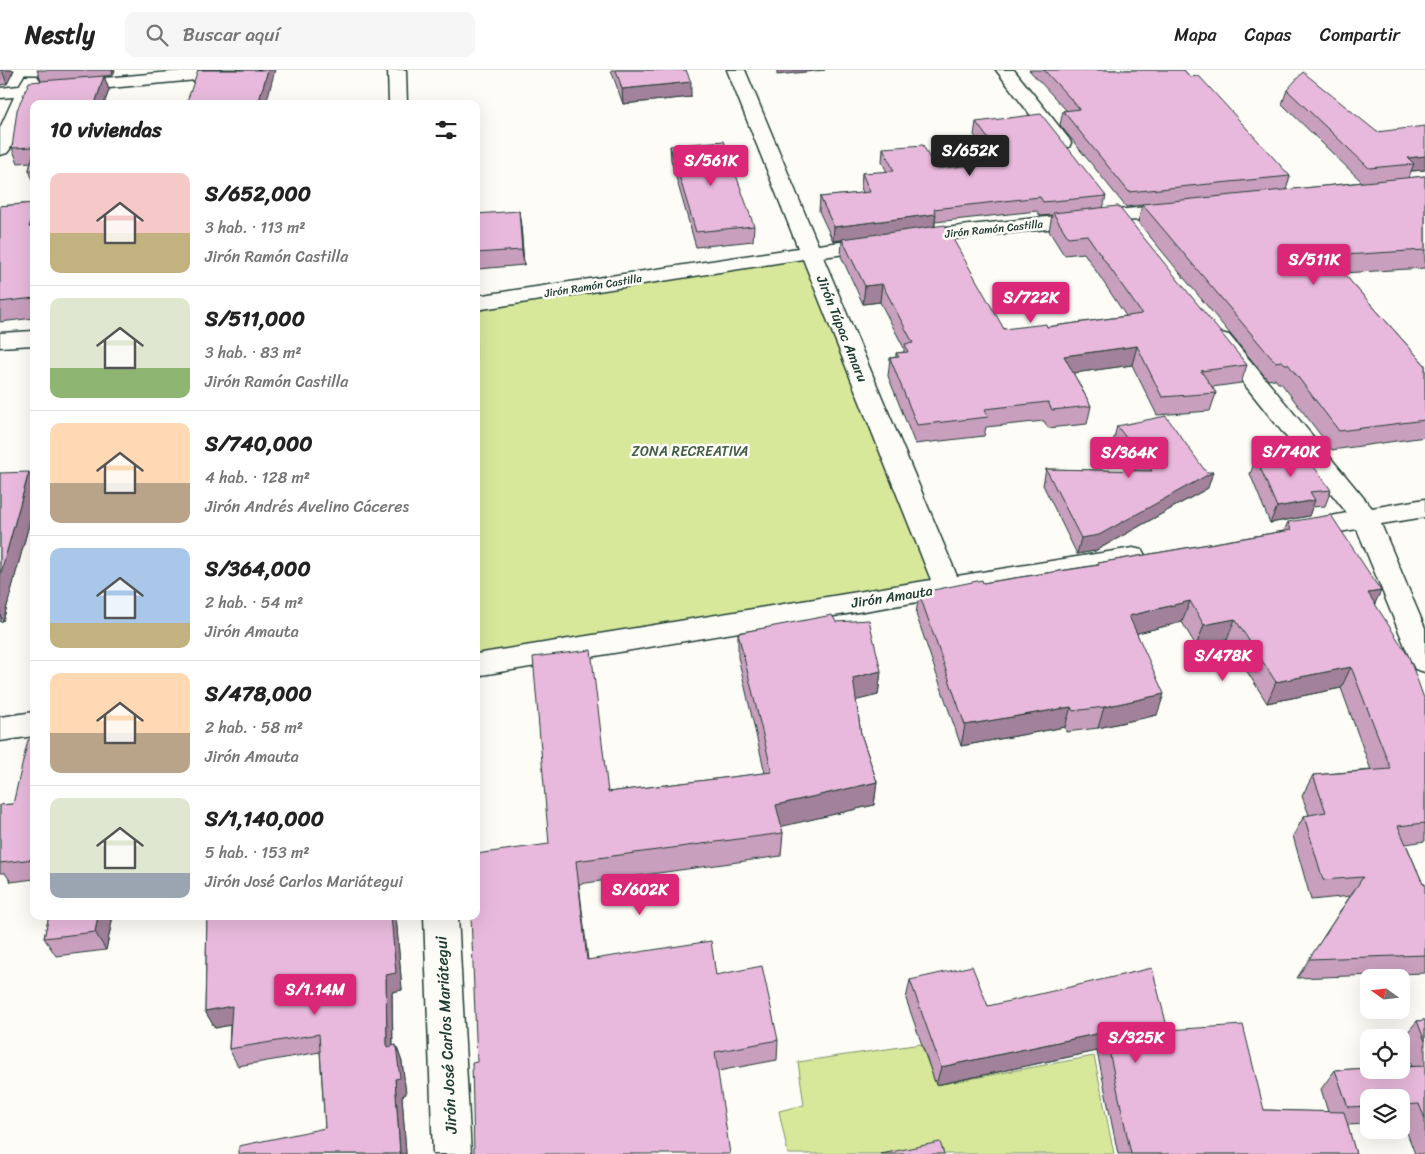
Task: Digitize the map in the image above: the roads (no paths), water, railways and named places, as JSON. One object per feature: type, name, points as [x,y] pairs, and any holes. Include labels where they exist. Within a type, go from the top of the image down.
[{"type":"street","points":[[0,149],[36,70]]},
{"type":"street","points":[[0,93],[27,89],[251,70]]},
{"type":"street","points":[[397,70],[398,100]]},
{"type":"street","name":"Jirón Túpac Amaru","points":[[736,70],[948,588]]},
{"type":"street","points":[[1005,70],[1077,162]]},
{"type":"street","points":[[1101,193],[1138,238]]},
{"type":"street","name":"Jirón Ramón Castilla","points":[[480,302],[811,252],[969,231],[1198,208]]},
{"type":"street","points":[[1206,322],[1366,519],[1425,661]]},
{"type":"street","points":[[0,340],[30,338]]},
{"type":"street","points":[[1279,534],[1425,508]]},
{"type":"street","name":"Jirón Amauta","points":[[480,664],[1162,553]]},
{"type":"street","points":[[0,729],[30,725]]},
{"type":"street","name":"Jirón José Carlos Mariátegui","points":[[441,920],[452,1154]]},
{"type":"park label","name":"ZONA RECREATIVA","points":[[690,451]]}]
